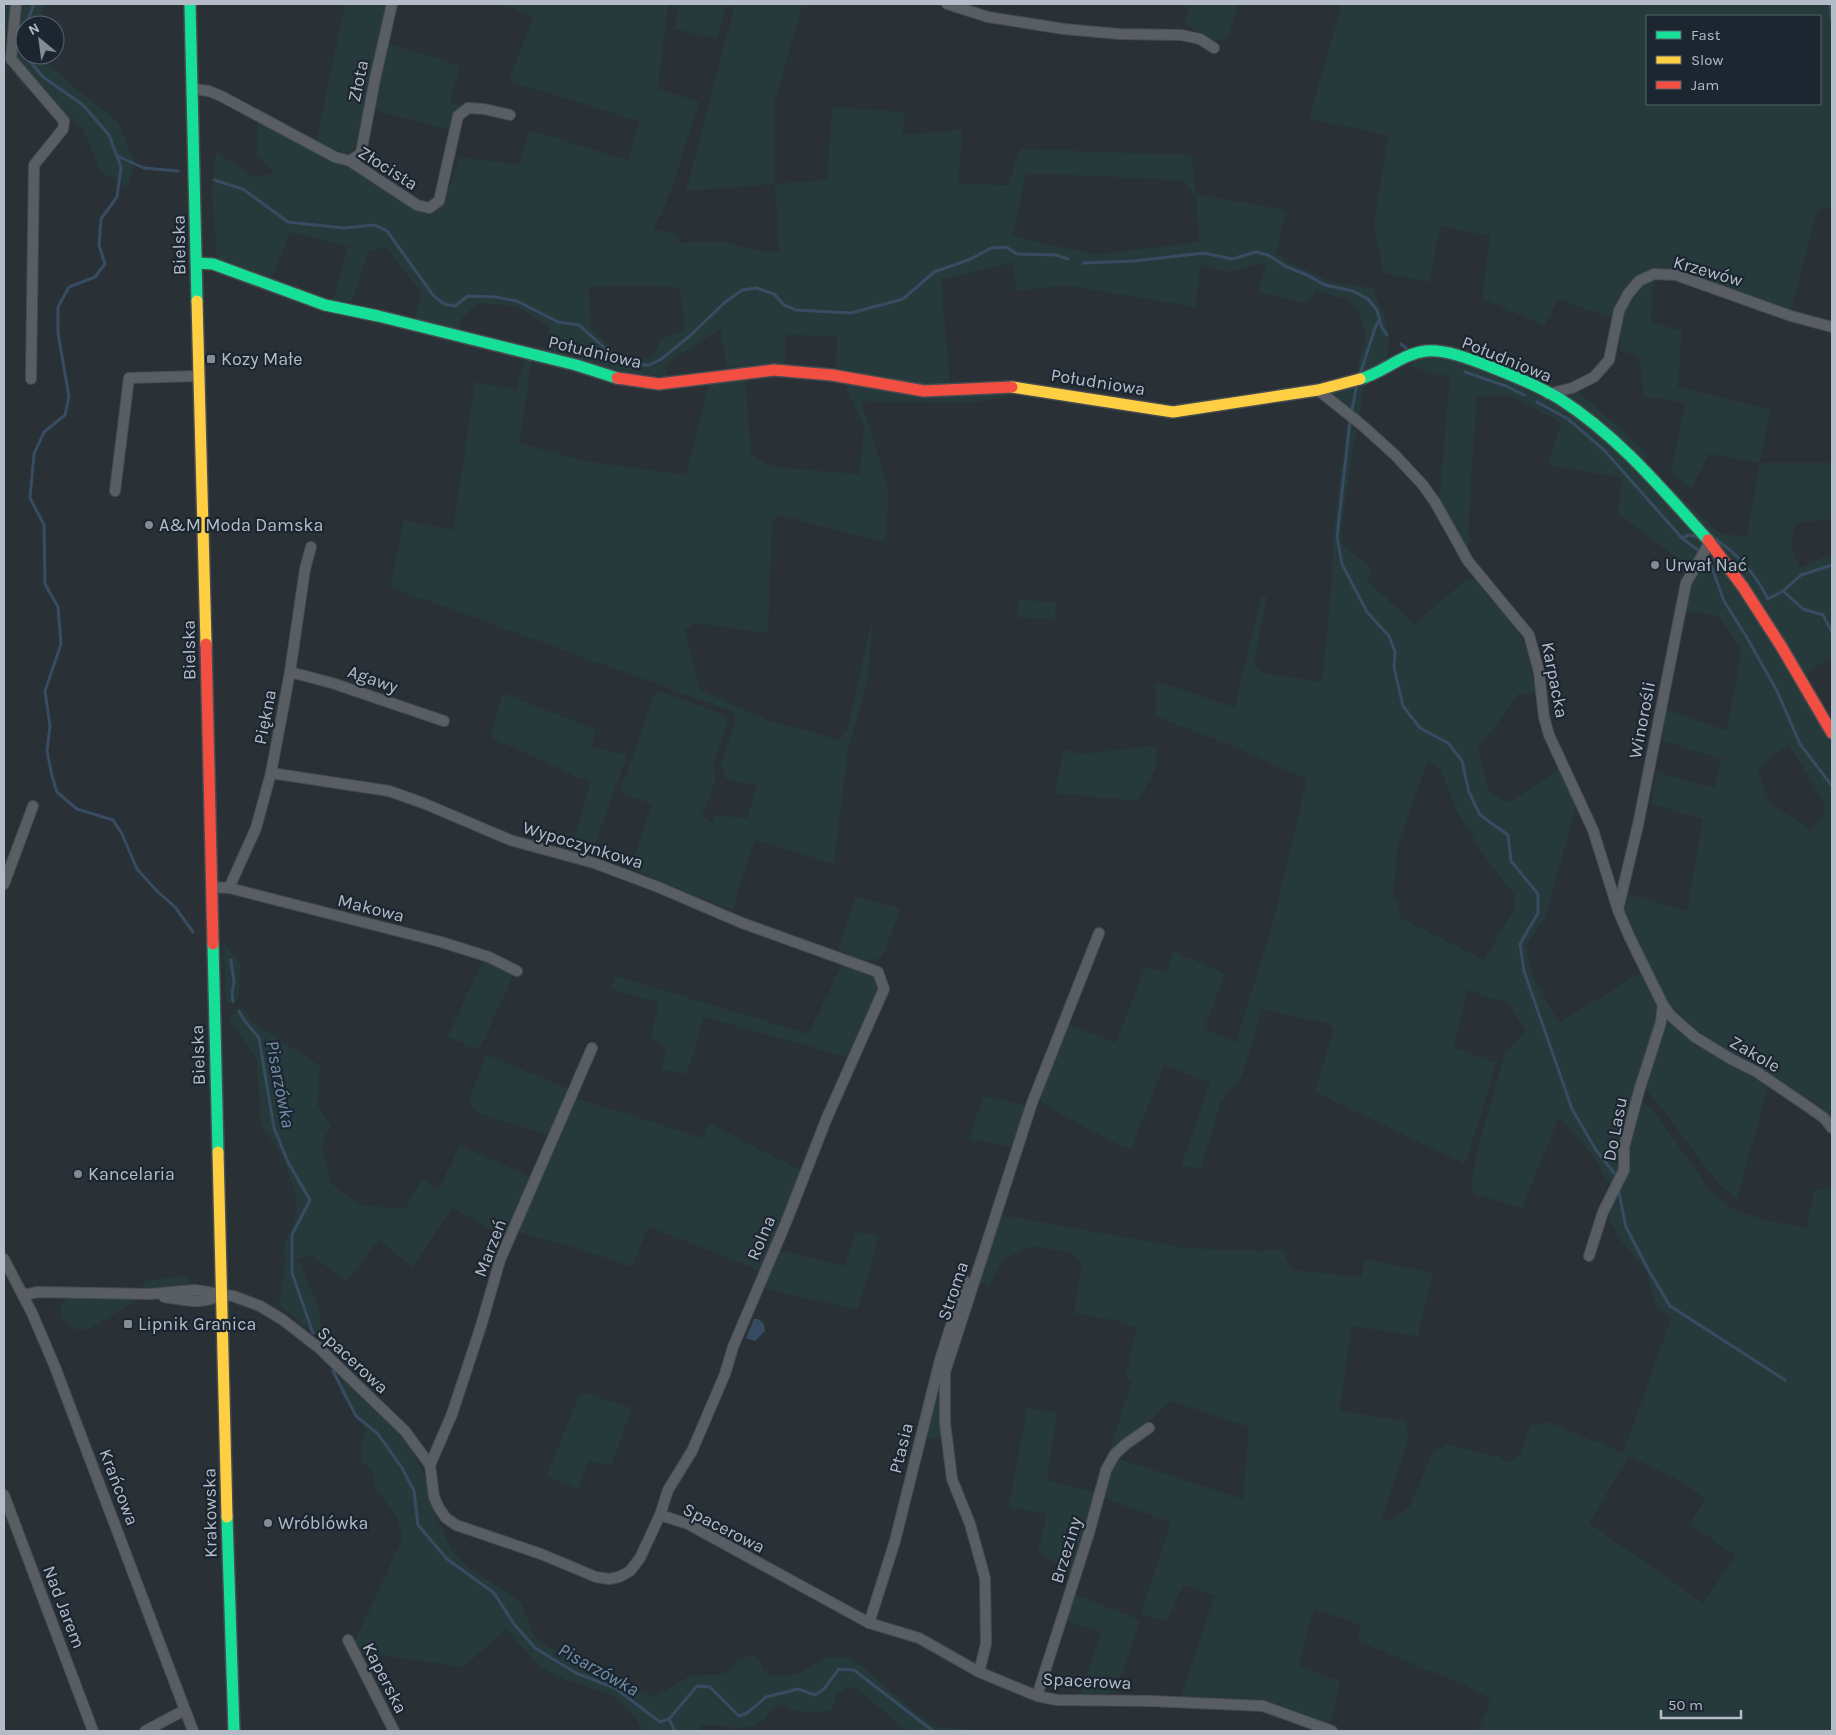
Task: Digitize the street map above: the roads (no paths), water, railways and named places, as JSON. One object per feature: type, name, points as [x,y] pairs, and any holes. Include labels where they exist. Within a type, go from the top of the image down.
[{"type":"street","points":[[16,4],[8,60],[64,121],[63,129],[34,165],[31,378]]},
{"type":"street","name":"Bielska","points":[[190,4],[222,1295]]},
{"type":"street","name":"Złota","points":[[350,160],[361,153],[392,4]]},
{"type":"street","points":[[947,4],[988,17],[1064,29],[1119,34],[1181,35],[1200,39],[1214,48]]},
{"type":"street","name":"Złocista","points":[[193,89],[208,91],[221,96],[335,157],[350,160],[417,205],[429,208],[439,201],[458,116],[468,108],[484,108],[510,115]]},
{"type":"street","name":"Południowa","points":[[197,263],[213,264],[325,305],[378,316],[576,365],[610,377],[659,384],[774,370],[832,375],[924,391],[1017,387],[1173,412],[1318,390],[1367,377],[1400,359],[1426,351],[1461,355],[1511,375],[1559,399],[1601,429],[1653,479],[1710,542],[1752,602],[1832,733]]},
{"type":"street","name":"Krzewów","points":[[1548,394],[1572,388],[1594,376],[1609,360],[1619,311],[1628,294],[1640,281],[1654,274],[1676,275],[1792,316],[1832,327]]},
{"type":"street","points":[[115,491],[129,378],[200,376]]},
{"type":"street","name":"Karpacka","points":[[1318,390],[1395,455],[1422,484],[1435,502],[1468,561],[1529,635],[1539,672],[1544,717],[1549,735],[1593,830],[1618,910],[1663,1005]]},
{"type":"street","name":"Winorośli","points":[[1618,910],[1638,825],[1686,583],[1710,542]]},
{"type":"street","name":"Piękna","points":[[229,888],[256,828],[271,773],[290,672],[305,569],[311,547]]},
{"type":"street","name":"Agawy","points":[[290,672],[332,683],[444,721]]},
{"type":"street","name":"Wypoczynkowa","points":[[271,773],[389,791],[423,803],[510,840],[594,863],[658,887],[742,923],[878,972]]},
{"type":"street","points":[[4,884],[34,806]]},
{"type":"street","name":"Makowa","points":[[212,887],[229,888],[441,942],[489,957],[517,971]]},
{"type":"street","name":"Stroma","points":[[979,1672],[986,1644],[985,1578],[970,1524],[952,1479],[945,1424],[945,1372],[1032,1103],[1099,933]]},
{"type":"street","name":"Rolna","points":[[660,1515],[668,1490],[692,1452],[826,1120],[884,989],[878,972]]},
{"type":"street","name":"Zakole","points":[[1663,1005],[1671,1016],[1695,1037],[1757,1072],[1824,1118],[1832,1128]]},
{"type":"street","name":"Do Lasu","points":[[1589,1256],[1603,1212],[1624,1170],[1624,1147],[1639,1091],[1661,1022],[1663,1005]]},
{"type":"street","name":"Marzeń","points":[[430,1465],[452,1414],[481,1326],[500,1260],[592,1048]]},
{"type":"street","name":"Krańcowa","points":[[4,1260],[40,1330],[82,1435],[193,1731]]},
{"type":"street","name":"Ptasia","points":[[869,1623],[895,1541],[940,1360],[965,1281]]},
{"type":"street","name":"Spacerowa","points":[[23,1295],[38,1292],[151,1294],[195,1290],[243,1298],[260,1306],[283,1320],[319,1348],[406,1431],[430,1465],[434,1497],[446,1518],[456,1525],[541,1554],[596,1577],[609,1579],[619,1577],[630,1571],[640,1558],[660,1515],[688,1524],[869,1623],[919,1638],[979,1672],[1037,1696],[1057,1700],[1151,1701],[1263,1706],[1332,1731]]},
{"type":"street","name":"Krakowska","points":[[222,1295],[234,1731]]},
{"type":"street","name":"Brzeziny","points":[[1037,1696],[1089,1533],[1106,1470],[1115,1454],[1149,1428]]},
{"type":"street","name":"Nad Jarem","points":[[4,1495],[93,1731]]},
{"type":"street","name":"Kaperska","points":[[348,1640],[394,1731]]},
{"type":"street","points":[[145,1731],[185,1710]]},
{"type":"water","points":[[754,1319],[761,1321],[765,1329],[755,1341],[746,1338]]},
{"type":"waterway","name":"Pisarzówka","points":[[30,15],[34,4]]},
{"type":"waterway","points":[[1830,4],[1832,21]]},
{"type":"waterway","name":"Pisarzówka","points":[[33,65],[43,77],[83,105],[109,135],[121,167],[117,197],[101,219],[99,245],[105,264],[95,277],[69,287],[58,307],[58,333],[69,397],[65,415],[44,432],[34,454],[30,498],[44,525],[45,584],[58,607],[61,644],[45,691],[50,726],[47,751],[57,792],[77,809],[113,820],[122,834],[137,869],[175,907],[193,932]]},
{"type":"waterway","points":[[117,156],[144,168],[178,171]]},
{"type":"waterway","points":[[214,180],[243,189],[288,222],[344,228],[375,225],[387,231],[433,295],[444,304],[455,306],[468,296],[496,297],[517,301],[558,322],[579,325],[619,361],[628,365],[649,365],[660,360],[691,335],[724,303],[742,290],[756,288],[774,294],[784,305],[796,310],[851,313],[903,299],[934,272],[971,259],[991,248],[1006,247],[1017,254],[1056,255],[1068,259]]},
{"type":"waterway","points":[[1083,263],[1134,261],[1204,253],[1232,259],[1256,252],[1268,255],[1285,266],[1325,285],[1353,291],[1368,299],[1377,310],[1382,328],[1387,335]]},
{"type":"waterway","points":[[1360,374],[1379,320]]},
{"type":"waterway","points":[[1401,344],[1406,348]]},
{"type":"waterway","points":[[1465,372],[1506,386],[1524,395]]},
{"type":"waterway","points":[[1351,415],[1357,384]]},
{"type":"waterway","points":[[1537,402],[1568,419],[1604,450],[1682,538],[1699,551],[1711,565],[1724,601],[1777,691],[1800,744],[1832,786]]},
{"type":"waterway","points":[[1350,421],[1337,537],[1342,564],[1367,612],[1389,636],[1395,652],[1394,667],[1403,706],[1420,728],[1448,743],[1462,761],[1469,792],[1480,815],[1508,835],[1511,861],[1538,894],[1538,913],[1520,944],[1524,971],[1572,1109],[1596,1150],[1614,1173]]},
{"type":"waterway","points":[[1682,538],[1689,535],[1698,537]]},
{"type":"waterway","points":[[1716,539],[1746,566],[1768,599],[1783,591],[1801,575],[1832,565]]},
{"type":"waterway","points":[[1783,591],[1803,609],[1823,615],[1832,632]]},
{"type":"waterway","name":"Pisarzówka","points":[[231,960],[234,982],[233,1002]]},
{"type":"waterway","name":"Pisarzówka","points":[[239,1011],[259,1038],[274,1128],[288,1162],[310,1200],[292,1235],[292,1273],[313,1333]]},
{"type":"waterway","points":[[1618,1188],[1626,1227],[1670,1306],[1785,1380]]},
{"type":"waterway","name":"Pisarzówka","points":[[333,1371],[356,1416],[378,1434],[402,1468],[414,1491],[418,1525],[447,1559],[494,1593],[514,1624],[535,1648],[576,1673],[615,1688],[660,1722],[669,1719],[697,1686],[710,1687],[739,1716],[747,1713],[766,1697],[798,1689],[815,1695],[824,1689],[839,1669],[854,1670],[933,1731]]},
{"type":"waterway","points":[[669,1719],[675,1731]]},
{"type":"place","name":"Kozy Małe","points":[[211,359]]},
{"type":"place","name":"A&M Moda Damska","points":[[149,525]]},
{"type":"place","name":"Urwał Nać","points":[[1655,565]]},
{"type":"place","name":"Kancelaria","points":[[78,1174]]},
{"type":"place","name":"Lipnik Granica","points":[[128,1324]]},
{"type":"place","name":"Wróblówka","points":[[268,1523]]}]
